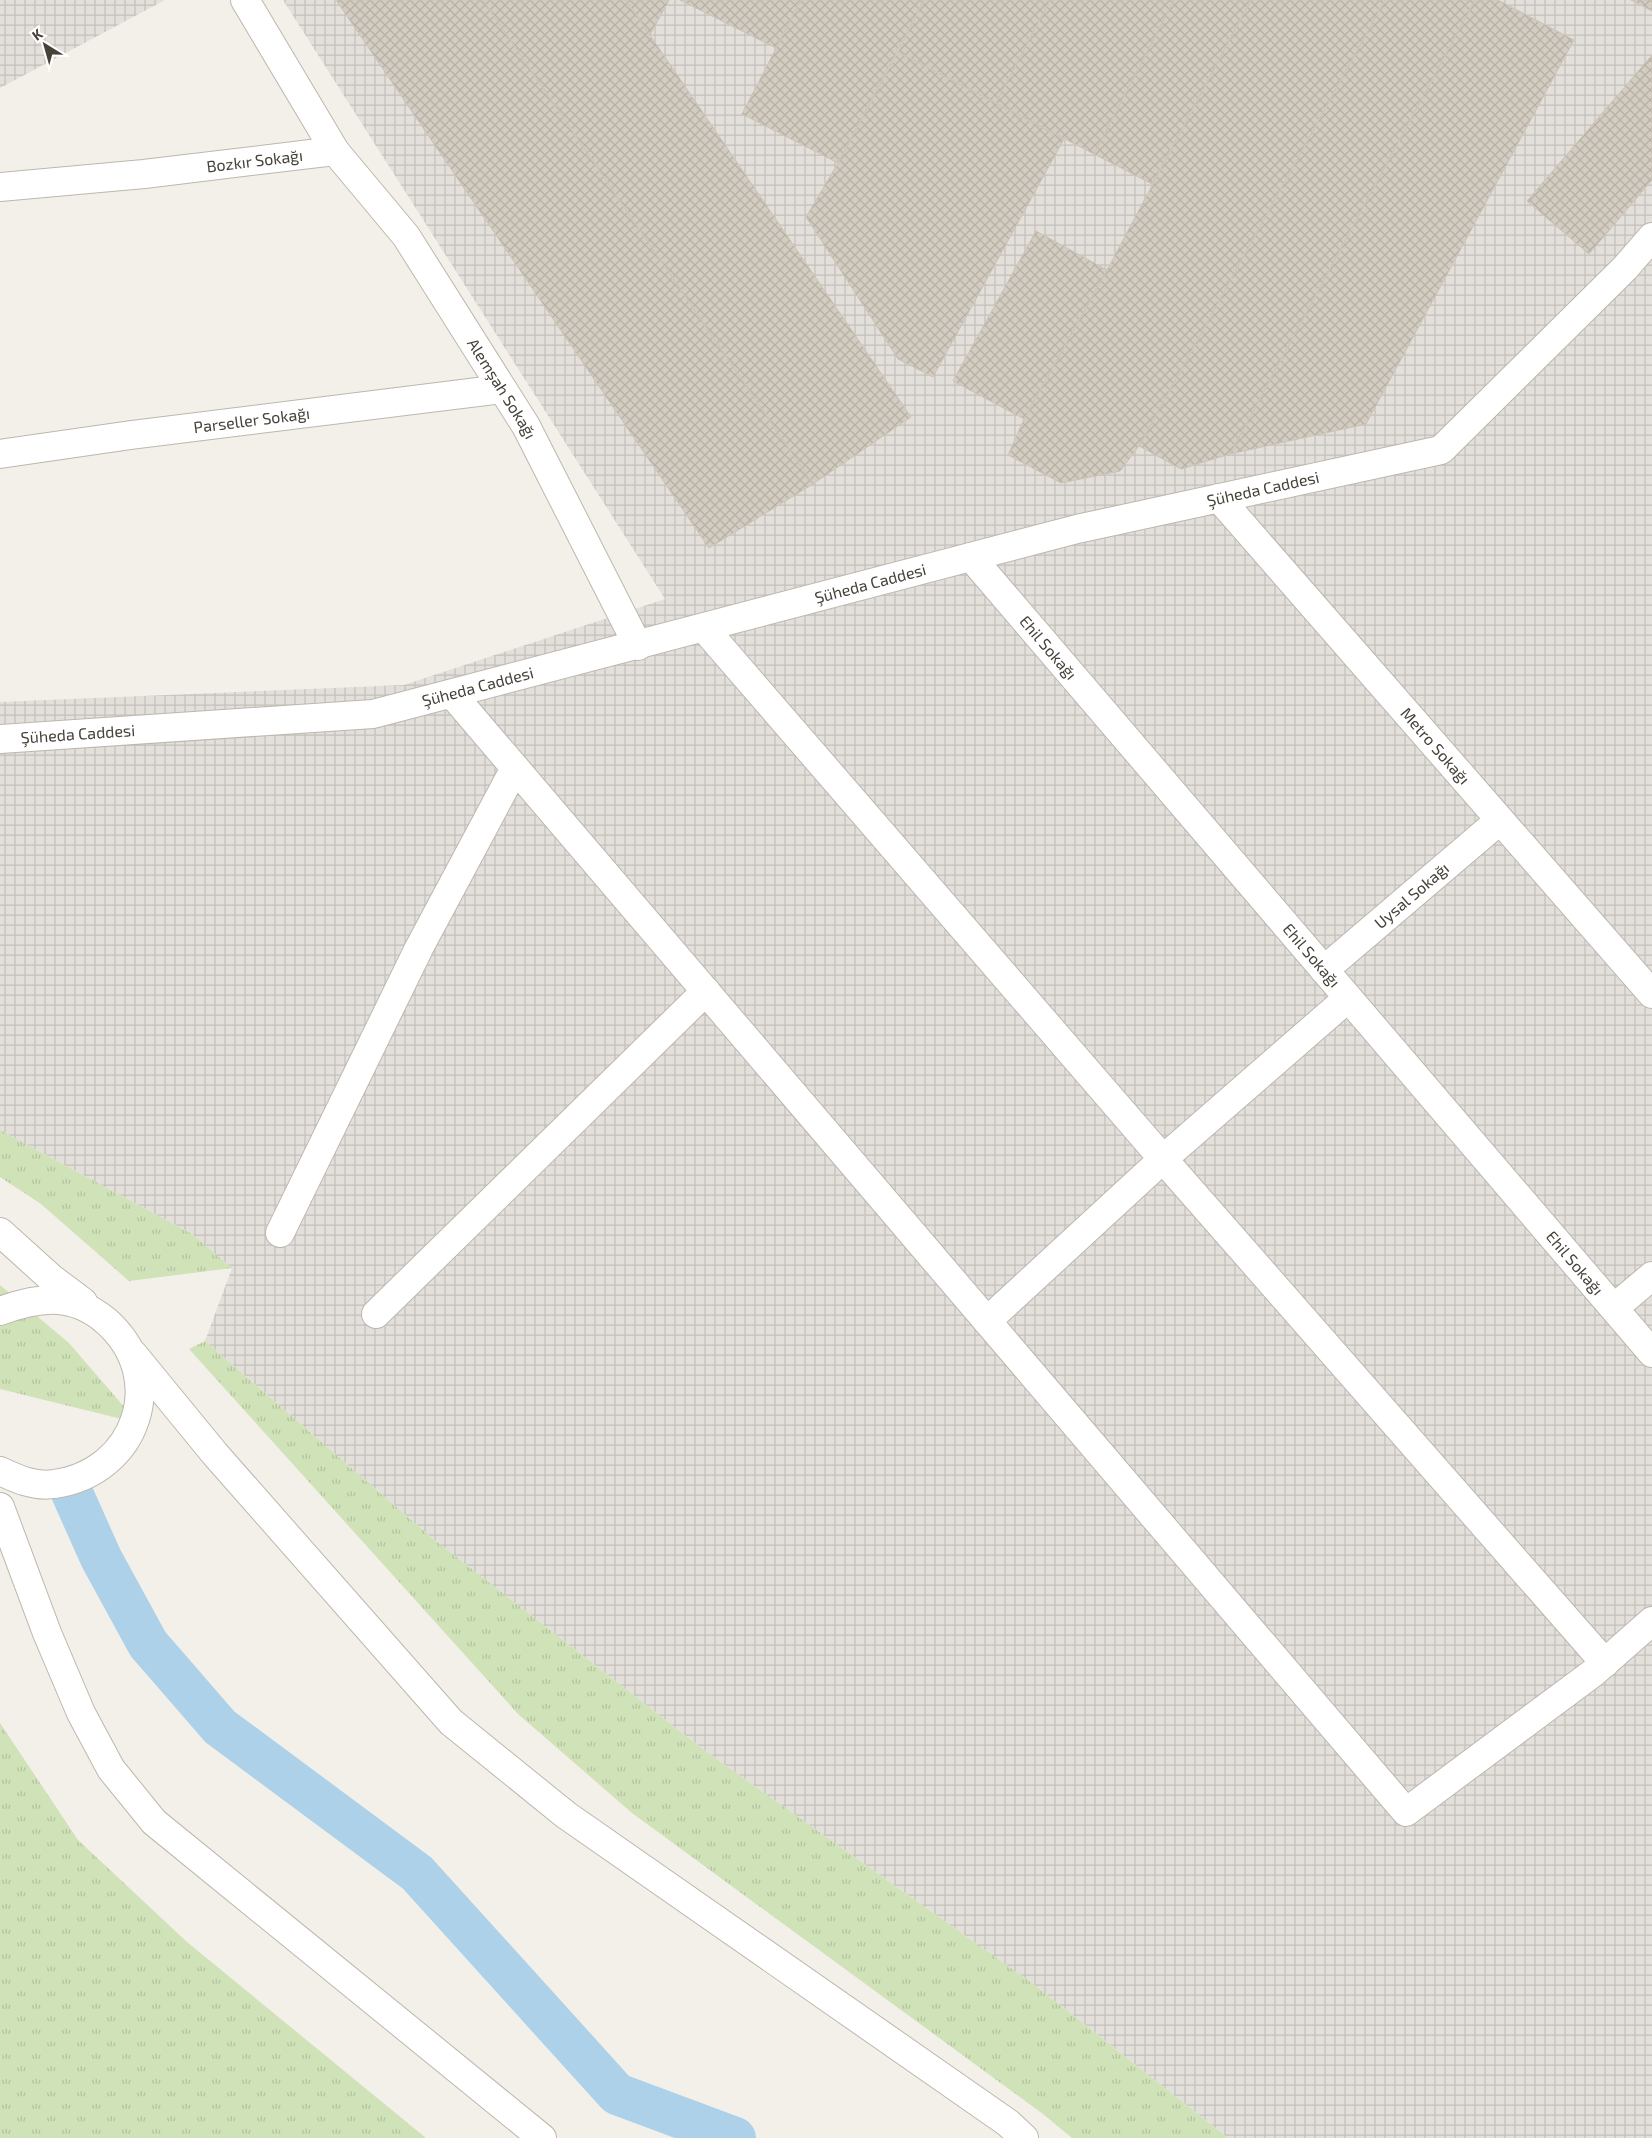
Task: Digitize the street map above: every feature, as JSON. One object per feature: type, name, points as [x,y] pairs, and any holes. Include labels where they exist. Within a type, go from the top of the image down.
[{"type":"street","points":[[245,0],[335,151]]},
{"type":"street","name":"Bozkır Sokağı","points":[[0,187],[144,174],[335,151]]},
{"type":"street","name":"Alemşah Sokağı","points":[[335,151],[406,236],[526,426],[638,646]]},
{"type":"street","name":"Şüheda Caddesi","points":[[0,739],[373,714],[638,646],[1077,529],[1441,450],[1625,268],[1652,237]]},
{"type":"street","name":"Parseller Sokağı","points":[[0,454],[131,435],[502,388]]},
{"type":"street","name":"Metro Sokağı","points":[[1219,498],[1652,994]]},
{"type":"street","name":"Ehil Sokağı","points":[[971,558],[1652,1353]]},
{"type":"street","points":[[704,628],[1163,1159],[1604,1663]]},
{"type":"street","points":[[452,694],[1406,1812],[1604,1663],[1652,1621]]},
{"type":"street","points":[[280,1233],[419,948],[516,768]]},
{"type":"street","name":"Uysal Sokağı","points":[[1324,970],[1500,820]]},
{"type":"street","points":[[376,1314],[706,991]]},
{"type":"street","points":[[986,1321],[1163,1159],[1348,998]]},
{"type":"street","points":[[0,1232],[51,1278],[116,1330],[133,1354],[215,1454],[450,1722],[566,1815],[1008,2124],[1024,2138]]},
{"type":"street","points":[[1614,1308],[1652,1276]]},
{"type":"street","points":[[0,1311],[30,1300],[62,1300],[92,1309]]},
{"type":"street","points":[[0,1471],[24,1482],[53,1485],[82,1478],[107,1463],[126,1440],[138,1413],[140,1383],[133,1354]]},
{"type":"street","points":[[0,1507],[47,1633],[81,1713],[111,1769],[154,1822],[542,2138]]},
{"type":"shaded area","points":[[0,0],[165,0],[0,88]]},
{"type":"shaded area","points":[[283,0],[1652,0],[1652,2138],[1228,2138],[1036,1986],[704,1750],[432,1538],[205,1341],[232,1268],[192,1234],[0,1130],[0,702],[404,685],[665,599]]},
{"type":"green space","points":[[0,1130],[192,1234],[232,1268],[129,1281],[41,1204],[0,1177]]},
{"type":"green space","points":[[0,1285],[69,1343],[138,1423],[0,1389]]},
{"type":"green space","points":[[205,1341],[432,1538],[704,1750],[1036,1986],[1228,2138],[1072,2138],[1043,2114],[632,1813],[518,1714],[189,1349]]},
{"type":"green space","points":[[0,1723],[78,1840],[187,1942],[426,2138],[0,2138]]},
{"type":"building","points":[[336,0],[483,0],[813,484],[709,548]]},
{"type":"building","points":[[483,0],[626,0],[911,417],[813,484]]},
{"type":"building","points":[[626,0],[669,0],[650,35]]},
{"type":"building","points":[[680,0],[801,0],[776,48]]},
{"type":"building","points":[[801,0],[924,0],[838,163],[742,114]]},
{"type":"building","points":[[924,0],[1050,0],[996,103],[898,52]]},
{"type":"building","points":[[1050,0],[1174,0],[1094,154],[996,103]]},
{"type":"building","points":[[1174,0],[1251,0],[1152,184],[1094,154]]},
{"type":"building","points":[[1251,0],[1385,0],[1139,446],[1120,471],[1061,483],[1008,455],[1024,419],[1107,270]]},
{"type":"building","points":[[1385,0],[1475,0],[1230,454],[1181,469],[1139,446]]},
{"type":"building","points":[[1475,0],[1498,0],[1574,40],[1366,424],[1230,454]]},
{"type":"building","points":[[1631,0],[1652,0],[1652,11]]},
{"type":"building","points":[[898,52],[1064,139],[933,377],[898,359],[806,217],[838,163]]},
{"type":"building","points":[[1652,55],[1652,180],[1589,254],[1527,201]]},
{"type":"building","points":[[1036,231],[1107,270],[1024,419],[953,381]]},
{"type":"waterway","points":[[72,1493],[101,1558],[148,1644],[220,1727],[417,1873],[617,2094],[735,2138]]}]
